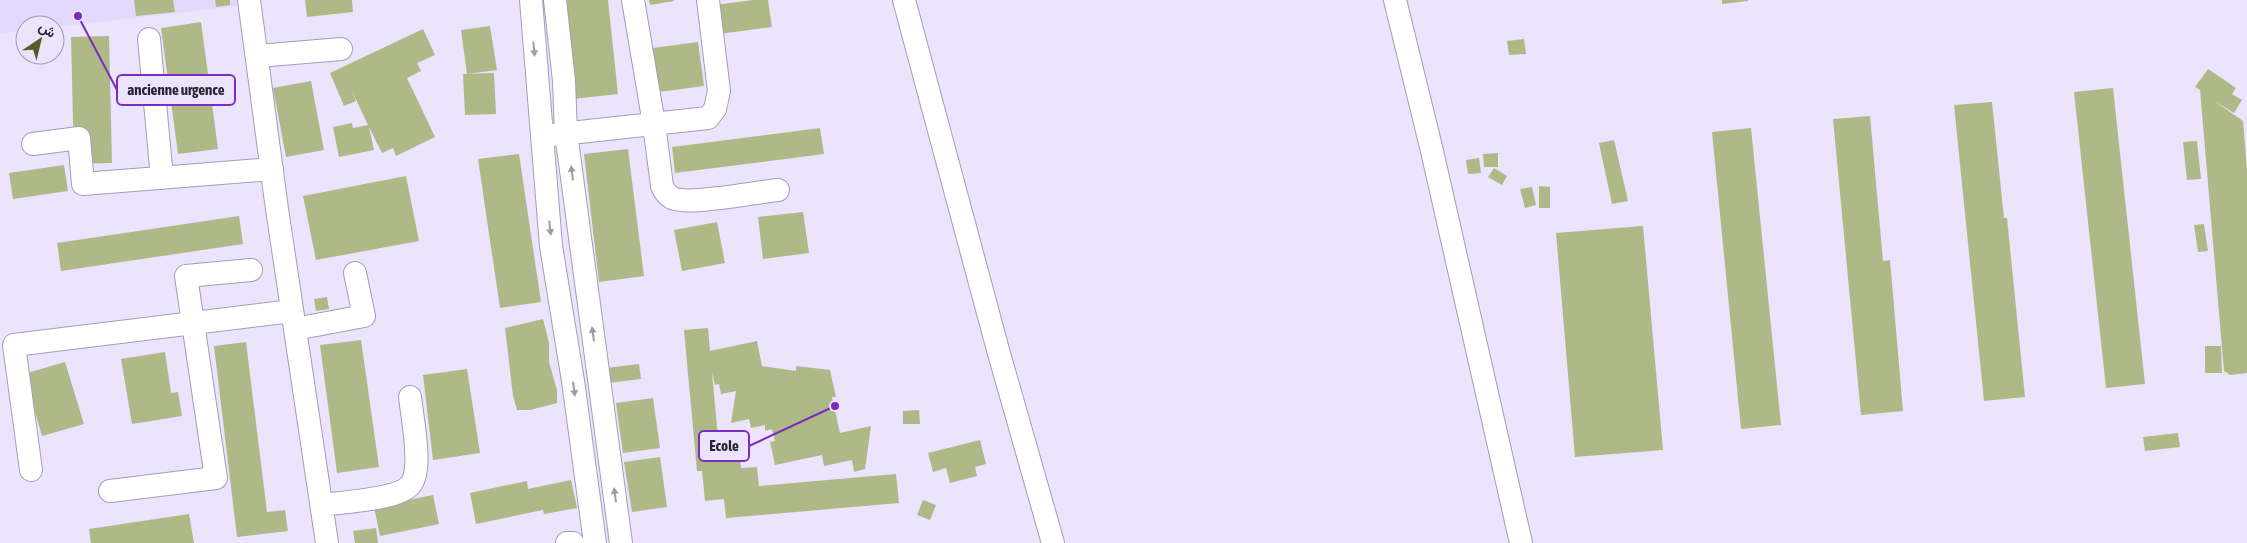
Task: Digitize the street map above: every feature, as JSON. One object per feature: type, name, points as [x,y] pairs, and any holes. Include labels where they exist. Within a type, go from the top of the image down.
[{"type":"street","points":[[249,0],[326,543]]},
{"type":"street","points":[[633,0],[654,124],[662,186],[671,197],[679,200],[694,200],[778,190]]},
{"type":"street","points":[[541,137],[708,118],[715,109],[719,91],[708,0]]},
{"type":"street","points":[[904,0],[998,350],[1053,543]]},
{"type":"street","points":[[1395,0],[1434,161],[1521,543]]},
{"type":"street","points":[[595,543],[573,380],[551,246],[531,6],[556,5],[564,81],[566,133],[622,543]]},
{"type":"street","points":[[149,39],[162,178]]},
{"type":"street","points":[[258,56],[341,49]]},
{"type":"street","points":[[33,144],[79,138],[83,184],[272,169]]},
{"type":"street","points":[[110,491],[216,478],[186,276],[251,270]]},
{"type":"street","points":[[31,470],[14,345],[193,323],[364,316],[355,273]]},
{"type":"street","points":[[322,505],[400,492],[411,484],[415,475],[415,459],[410,397]]},
{"type":"street","points":[[567,543],[573,543]]},
{"type":"shaded area","points":[[0,0],[237,0],[238,6],[65,26],[65,15],[15,15],[15,32],[0,33]]},
{"type":"building","points":[[134,0],[173,0],[175,12],[136,16]]},
{"type":"building","points":[[215,0],[230,0],[230,5],[216,7]]},
{"type":"building","points":[[305,0],[352,0],[353,12],[307,17]]},
{"type":"building","points":[[563,0],[608,0],[618,94],[573,99]]},
{"type":"building","points":[[649,0],[674,0],[674,1],[650,5]]},
{"type":"building","points":[[768,0],[772,27],[719,34],[714,5]]},
{"type":"building","points":[[1722,0],[1748,0],[1748,1],[1722,4]]},
{"type":"building","points":[[201,22],[218,149],[178,154],[161,28]]},
{"type":"building","points":[[490,26],[497,70],[467,74],[461,30]]},
{"type":"building","points":[[423,29],[435,55],[417,63],[421,71],[407,78],[435,137],[396,156],[393,148],[382,153],[369,127],[374,150],[339,157],[333,127],[352,123],[353,128],[368,125],[352,91],[356,101],[344,106],[330,73]]},
{"type":"building","points":[[109,36],[112,163],[74,164],[71,37]]},
{"type":"building","points":[[1524,39],[1526,54],[1509,55],[1507,41]]},
{"type":"building","points":[[698,42],[704,86],[659,92],[653,48]]},
{"type":"building","points":[[2208,69],[2236,88],[2232,94],[2242,100],[2234,113],[2213,100],[2243,121],[2247,170],[2247,373],[2230,375],[2224,371],[2200,90],[2195,87]]},
{"type":"building","points":[[494,73],[496,114],[465,115],[463,74]]},
{"type":"building","points":[[311,81],[324,150],[286,157],[273,88]]},
{"type":"building","points":[[2113,88],[2145,384],[2106,388],[2074,92]]},
{"type":"building","points":[[1992,102],[2004,218],[2007,218],[2025,397],[1984,401],[1954,105]]},
{"type":"building","points":[[1870,116],[1883,261],[1890,260],[1903,411],[1861,415],[1833,119]]},
{"type":"building","points":[[820,128],[824,154],[675,173],[672,147]]},
{"type":"building","points":[[1751,128],[1781,425],[1741,429],[1712,132]]},
{"type":"building","points":[[1614,140],[1628,201],[1612,204],[1599,143]]},
{"type":"building","points":[[2197,141],[2201,179],[2187,180],[2183,142]]},
{"type":"building","points":[[628,149],[644,276],[599,282],[584,154]]},
{"type":"building","points":[[1498,153],[1498,167],[1484,167],[1483,154]]},
{"type":"building","points":[[519,154],[541,302],[500,308],[478,159]]},
{"type":"building","points":[[1479,158],[1481,173],[1468,174],[1466,160]]},
{"type":"building","points":[[64,165],[68,191],[13,199],[9,173]]},
{"type":"building","points":[[1494,168],[1507,176],[1502,185],[1488,177]]},
{"type":"building","points":[[406,176],[419,241],[316,260],[303,196]]},
{"type":"building","points":[[1539,186],[1550,187],[1550,208],[1539,208]]},
{"type":"building","points":[[1532,187],[1536,205],[1525,208],[1520,189]]},
{"type":"building","points":[[803,212],[809,253],[763,259],[758,217]]},
{"type":"building","points":[[239,216],[243,244],[61,271],[57,243]]},
{"type":"building","points":[[717,222],[725,263],[682,271],[674,230]]},
{"type":"building","points":[[2204,224],[2208,251],[2198,252],[2194,225]]},
{"type":"building","points":[[1643,226],[1663,450],[1575,457],[1556,233]]},
{"type":"building","points":[[327,297],[329,309],[316,311],[314,299]]},
{"type":"building","points":[[543,319],[549,343],[549,362],[557,390],[557,403],[530,410],[517,410],[513,396],[505,328]]},
{"type":"building","points":[[708,328],[710,351],[757,341],[762,366],[796,371],[796,366],[830,370],[836,397],[832,397],[840,433],[871,426],[865,469],[854,472],[852,460],[824,466],[822,455],[775,465],[770,442],[775,441],[772,429],[765,431],[765,425],[751,428],[749,419],[731,423],[736,391],[721,394],[719,384],[715,385],[712,373],[720,458],[740,456],[741,468],[757,467],[759,486],[896,474],[899,503],[726,518],[724,499],[705,501],[702,471],[697,471],[684,330]]},
{"type":"building","points":[[361,340],[379,467],[337,473],[320,345]]},
{"type":"building","points":[[246,342],[267,512],[285,510],[288,531],[237,537],[214,346]]},
{"type":"building","points":[[2205,346],[2221,346],[2222,373],[2205,373]]},
{"type":"building","points":[[165,352],[171,393],[178,392],[182,416],[132,424],[121,359]]},
{"type":"building","points":[[65,362],[84,424],[42,436],[24,374]]},
{"type":"building","points":[[639,364],[641,379],[608,383],[606,368]]},
{"type":"building","points":[[467,369],[480,453],[433,460],[423,375]]},
{"type":"building","points":[[653,398],[660,448],[623,453],[616,403]]},
{"type":"building","points":[[919,410],[920,424],[903,424],[903,411]]},
{"type":"building","points":[[2178,433],[2180,447],[2145,451],[2143,437]]},
{"type":"building","points":[[980,440],[986,464],[975,467],[977,476],[950,483],[946,468],[933,472],[928,453]]},
{"type":"building","points":[[660,457],[667,507],[632,512],[624,462]]},
{"type":"building","points":[[571,480],[577,508],[544,514],[543,510],[476,524],[470,493],[527,481],[528,489]]},
{"type":"building","points":[[433,495],[439,524],[380,536],[374,507]]},
{"type":"building","points":[[923,500],[936,505],[930,520],[917,515]]},
{"type":"building","points":[[189,514],[194,543],[91,543],[89,529]]},
{"type":"building","points":[[376,528],[378,543],[355,543],[353,531]]},
{"type":"place","name":"ancienne urgence","points":[[78,16]]},
{"type":"place","name":"Ecole","points":[[835,406]]}]
